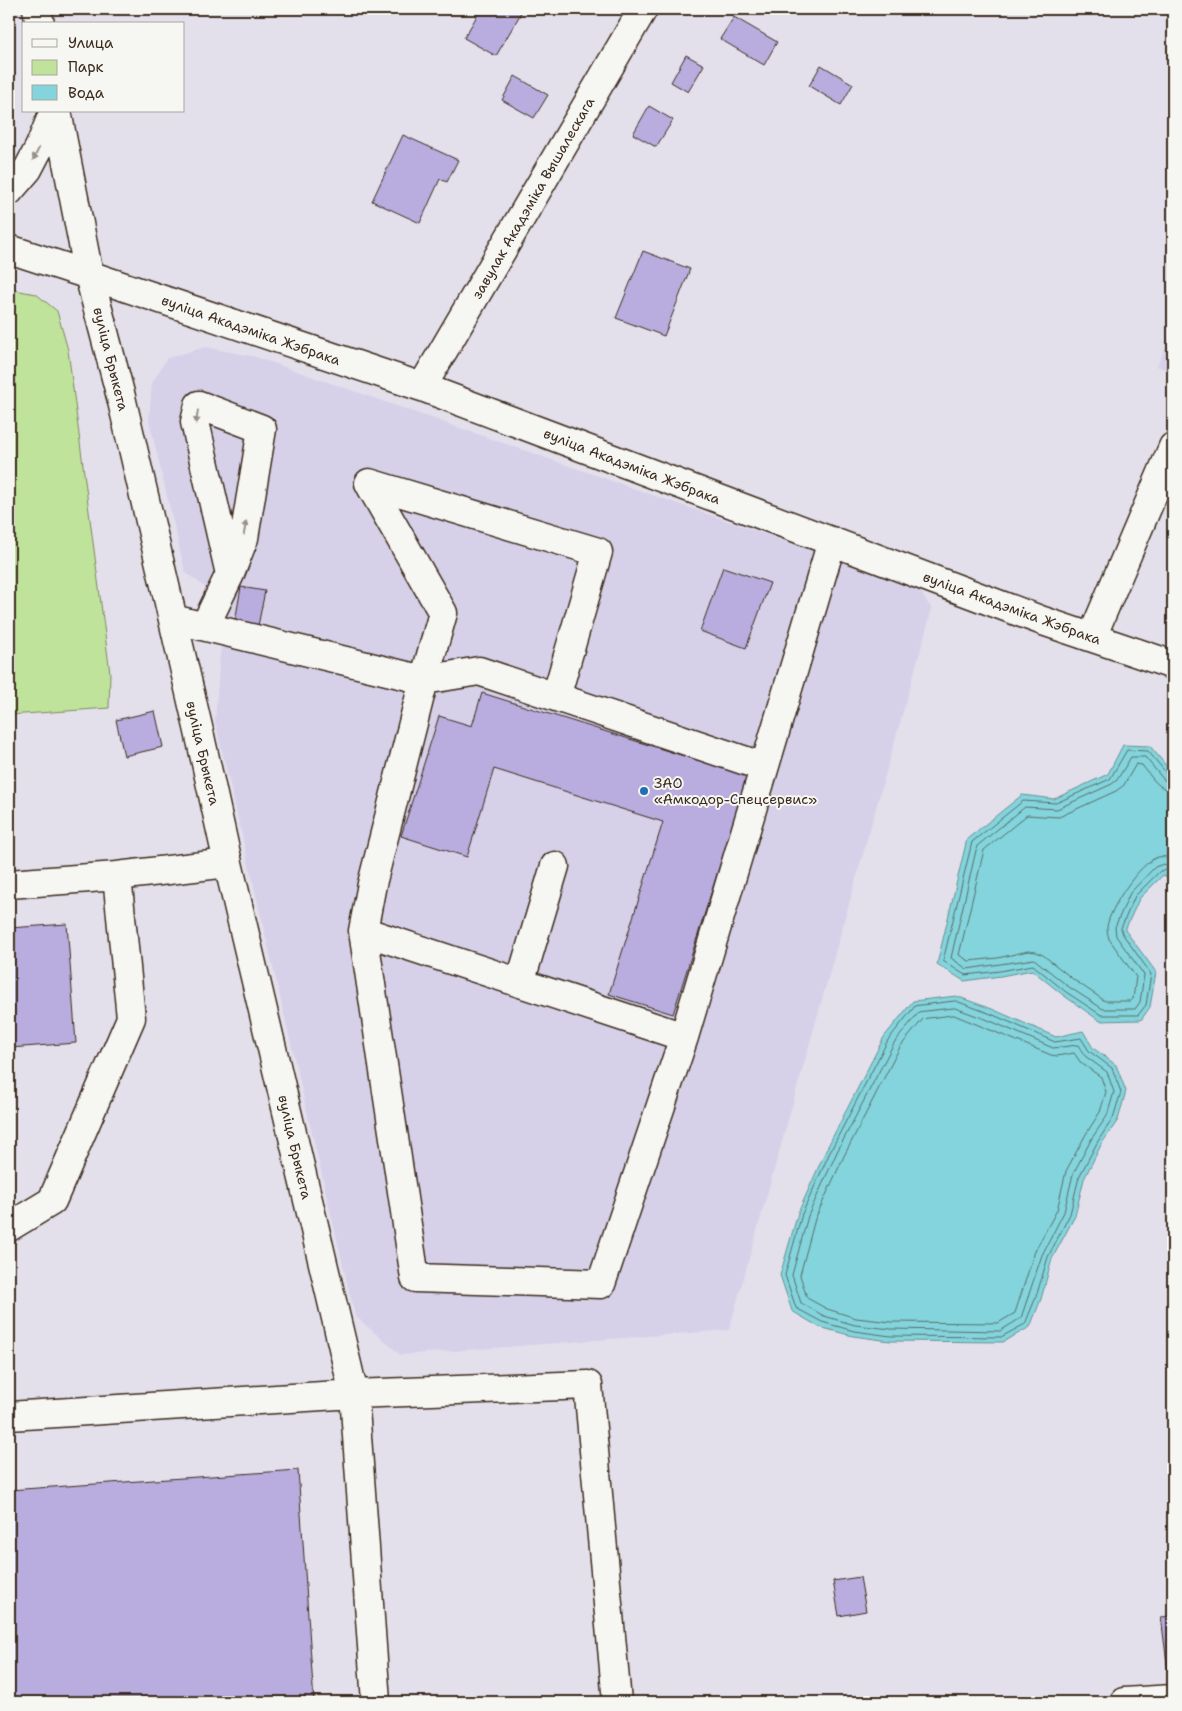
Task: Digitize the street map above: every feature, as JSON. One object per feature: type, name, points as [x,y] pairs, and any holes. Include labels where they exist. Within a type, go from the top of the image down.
[{"type":"street","points":[[37,9],[40,22]]},
{"type":"street","name":"завулак Акадэміка Вышалескага","points":[[422,388],[643,9]]},
{"type":"street","points":[[9,191],[28,170],[55,112]]},
{"type":"street","name":"вуліца Брыкета","points":[[55,112],[89,275],[121,397],[228,863],[354,1394],[376,1702]]},
{"type":"street","name":"вуліца Акадэміка Жэбрака","points":[[9,250],[89,275],[422,388],[1043,621],[1173,664]]},
{"type":"street","points":[[205,626],[230,574],[244,538],[262,429],[200,405],[195,422],[230,574]]},
{"type":"street","points":[[1092,637],[1173,448]]},
{"type":"street","points":[[556,697],[598,552],[368,482],[443,613],[372,884],[363,931],[415,1278],[601,1284],[684,1037],[832,541]]},
{"type":"street","points":[[173,619],[424,680],[479,671],[764,766]]},
{"type":"street","points":[[9,884],[117,876],[228,863]]},
{"type":"street","points":[[520,983],[555,866]]},
{"type":"street","points":[[9,1227],[52,1201],[132,1018],[117,876]]},
{"type":"street","points":[[363,931],[684,1037]]},
{"type":"street","points":[[9,1416],[354,1394],[588,1385],[616,1702]]},
{"type":"street","points":[[1124,1702],[1173,1699]]},
{"type":"shaded area","points":[[9,65],[16,103],[9,139]]},
{"type":"shaded area","points":[[1173,331],[1173,372],[1157,366]]},
{"type":"shaded area","points":[[206,347],[256,357],[917,587],[932,609],[729,1330],[401,1355],[355,1316],[215,721],[220,654],[228,605],[185,572],[149,420],[152,383],[167,358]]},
{"type":"green space","points":[[9,289],[36,294],[57,311],[68,350],[110,673],[109,708],[9,715]]},
{"type":"water","points":[[1123,745],[1150,746],[1173,774],[1173,880],[1163,875],[1139,899],[1125,930],[1156,972],[1150,1007],[1141,1020],[1100,1021],[1032,970],[964,981],[937,964],[967,839],[1022,795],[1054,799],[1108,774]]},
{"type":"water","points":[[956,996],[992,1009],[1056,1037],[1083,1031],[1093,1048],[1116,1065],[1126,1091],[1118,1120],[1102,1143],[1084,1179],[1075,1216],[1052,1259],[1041,1299],[1030,1327],[1003,1342],[890,1341],[853,1336],[819,1327],[792,1311],[780,1275],[798,1213],[827,1148],[884,1037],[913,1001]]},
{"type":"building","points":[[481,9],[514,9],[521,13],[496,56],[464,38]]},
{"type":"building","points":[[734,17],[777,42],[764,65],[720,39]]},
{"type":"building","points":[[686,55],[704,65],[688,92],[671,82]]},
{"type":"building","points":[[821,65],[853,84],[841,105],[809,86]]},
{"type":"building","points":[[515,76],[548,95],[534,118],[502,100]]},
{"type":"building","points":[[649,106],[673,120],[656,147],[633,134]]},
{"type":"building","points":[[403,135],[458,160],[447,182],[440,179],[420,223],[372,201]]},
{"type":"building","points":[[643,251],[690,269],[664,336],[616,318]]},
{"type":"building","points":[[723,567],[770,583],[746,648],[700,631]]},
{"type":"building","points":[[241,587],[265,591],[258,626],[235,622]]},
{"type":"building","points":[[482,693],[748,776],[673,1014],[609,994],[663,822],[494,769],[467,857],[401,836],[439,716],[472,726]]},
{"type":"building","points":[[155,711],[163,747],[124,756],[116,720]]},
{"type":"building","points":[[67,924],[76,1043],[10,1048],[9,928]]},
{"type":"building","points":[[298,1470],[314,1702],[9,1702],[9,1490]]},
{"type":"building","points":[[860,1577],[866,1611],[839,1616],[833,1581]]},
{"type":"building","points":[[1173,1616],[1173,1679],[1169,1679],[1161,1617]]},
{"type":"place","name":"ЗАО «Амкодор-Спецсервис»","points":[[644,791]]}]
